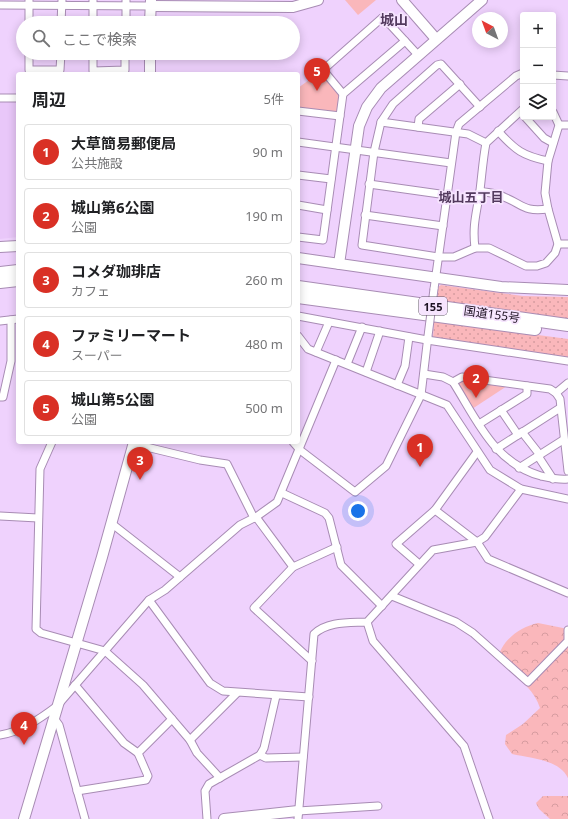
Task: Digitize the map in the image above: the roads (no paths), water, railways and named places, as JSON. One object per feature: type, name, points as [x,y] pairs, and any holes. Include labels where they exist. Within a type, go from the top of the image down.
[{"type":"highway","points":[[0,273],[16,271]]},
{"type":"highway","points":[[0,282],[16,280]]},
{"type":"highway","name":"国道155号","points":[[300,287],[568,325]]},
{"type":"highway","name":"国道155号","points":[[300,297],[568,333]]},
{"type":"street","points":[[0,5],[29,3],[151,3],[293,7],[318,0]]},
{"type":"street","points":[[339,264],[359,126],[373,97],[418,55],[482,0]]},
{"type":"street","points":[[404,2],[436,39]]},
{"type":"street","points":[[29,3],[29,16]]},
{"type":"street","points":[[61,16],[62,3]]},
{"type":"street","points":[[93,3],[93,16]]},
{"type":"street","points":[[126,3],[126,16]]},
{"type":"street","points":[[150,16],[151,3]]},
{"type":"street","points":[[343,94],[322,70],[383,17],[418,55]]},
{"type":"street","points":[[300,237],[323,240],[343,94],[405,41]]},
{"type":"street","points":[[29,60],[29,70],[60,70],[61,60]]},
{"type":"street","points":[[93,60],[93,71],[125,70],[125,60]]},
{"type":"street","points":[[150,60],[150,72]]},
{"type":"street","points":[[480,107],[444,65],[437,65],[393,104],[381,122],[374,152],[362,245],[438,257],[454,257],[475,248],[489,248],[526,266],[537,266],[546,263],[553,257],[558,244],[545,193],[548,161],[559,125],[556,118]]},
{"type":"street","points":[[296,444],[300,450],[355,492],[386,466],[421,395],[427,338],[456,132],[459,124],[520,74]]},
{"type":"street","points":[[556,75],[568,76]]},
{"type":"street","points":[[418,127],[419,119],[460,84]]},
{"type":"street","points":[[0,98],[16,98]]},
{"type":"street","points":[[300,111],[340,116]]},
{"type":"street","points":[[475,248],[473,231],[486,143],[498,131],[520,115]]},
{"type":"street","points":[[529,120],[544,138],[553,143]]},
{"type":"street","points":[[381,122],[468,134],[486,143]]},
{"type":"street","points":[[559,125],[568,125]]},
{"type":"street","points":[[498,131],[512,147],[528,157],[548,161]]},
{"type":"street","points":[[300,142],[451,163]]},
{"type":"street","points":[[300,175],[331,180]]},
{"type":"street","points":[[369,184],[447,195]]},
{"type":"street","points":[[480,191],[506,197],[525,209],[548,209]]},
{"type":"street","points":[[300,205],[327,210]]},
{"type":"street","points":[[366,215],[443,226]]},
{"type":"street","points":[[558,244],[568,244]]},
{"type":"street","points":[[0,248],[16,246]]},
{"type":"street","points":[[300,258],[521,289],[568,290]]},
{"type":"street","points":[[300,316],[409,337],[427,338],[568,361]]},
{"type":"street","points":[[0,321],[14,319],[15,361],[3,397],[0,397]]},
{"type":"street","points":[[316,352],[329,322]]},
{"type":"street","points":[[347,364],[362,327]]},
{"type":"street","points":[[366,372],[380,331]]},
{"type":"street","points":[[397,385],[405,366],[409,337]]},
{"type":"street","points":[[300,339],[308,349],[447,406],[490,470],[521,489],[568,499]]},
{"type":"street","points":[[0,735],[11,734],[43,716],[57,706],[149,600],[165,590],[240,525],[272,508],[282,493],[336,360]]},
{"type":"street","points":[[424,374],[443,377],[453,382],[479,424],[496,449],[506,460],[528,472],[553,479],[568,479]]},
{"type":"street","points":[[453,382],[462,377],[550,389],[556,392],[560,399],[563,440],[568,471]]},
{"type":"street","points":[[556,392],[568,383]]},
{"type":"street","points":[[479,424],[527,394],[527,386]]},
{"type":"street","points":[[496,449],[560,408]]},
{"type":"street","points":[[501,410],[539,455],[553,479]]},
{"type":"street","points":[[519,468],[563,440]]},
{"type":"street","points":[[51,444],[40,469],[36,629],[41,633],[105,651],[143,686],[190,740],[197,753],[220,778]]},
{"type":"street","points":[[24,819],[112,523],[134,444]]},
{"type":"street","points":[[138,444],[200,460],[226,464],[255,518],[293,567]]},
{"type":"street","points":[[420,564],[396,544],[435,510],[477,452]]},
{"type":"street","points":[[298,815],[314,634],[320,628],[327,625],[367,622],[433,550],[477,542],[485,537],[521,489]]},
{"type":"street","points":[[282,493],[325,513],[330,518],[343,568],[382,606]]},
{"type":"street","points":[[435,510],[477,542],[488,560],[568,593]]},
{"type":"street","points":[[0,516],[38,518]]},
{"type":"street","points":[[112,523],[180,577]]},
{"type":"street","points":[[312,661],[254,608],[293,567],[337,547]]},
{"type":"street","points":[[392,596],[456,622],[473,633],[528,682],[568,641],[568,630]]},
{"type":"street","points":[[149,600],[210,683],[223,691],[276,696],[309,697]]},
{"type":"street","points":[[367,622],[373,641],[464,746],[489,819]]},
{"type":"street","points":[[75,685],[124,743],[138,753],[148,776],[146,780],[77,791]]},
{"type":"street","points":[[190,740],[237,693]]},
{"type":"street","points":[[206,819],[205,790],[209,784],[260,755],[264,748],[276,696]]},
{"type":"street","points":[[54,718],[59,725],[85,819]]},
{"type":"street","points":[[138,753],[172,719]]},
{"type":"street","points":[[260,755],[266,758],[303,757]]},
{"type":"street","points":[[224,819],[298,815],[378,806]]},
{"type":"place","name":"城山第5公園","points":[[317,91]]},
{"type":"place","name":"城山第6公園","points":[[476,398]]},
{"type":"place","name":"大草簡易郵便局","points":[[420,467]]},
{"type":"place","name":"コメダ珈琲店","points":[[140,480]]},
{"type":"place","name":"ファミリーマート","points":[[24,745]]},
{"type":"district","name":"城山","points":[[394,19]]},
{"type":"district","name":"城山五丁目","points":[[471,197]]}]
